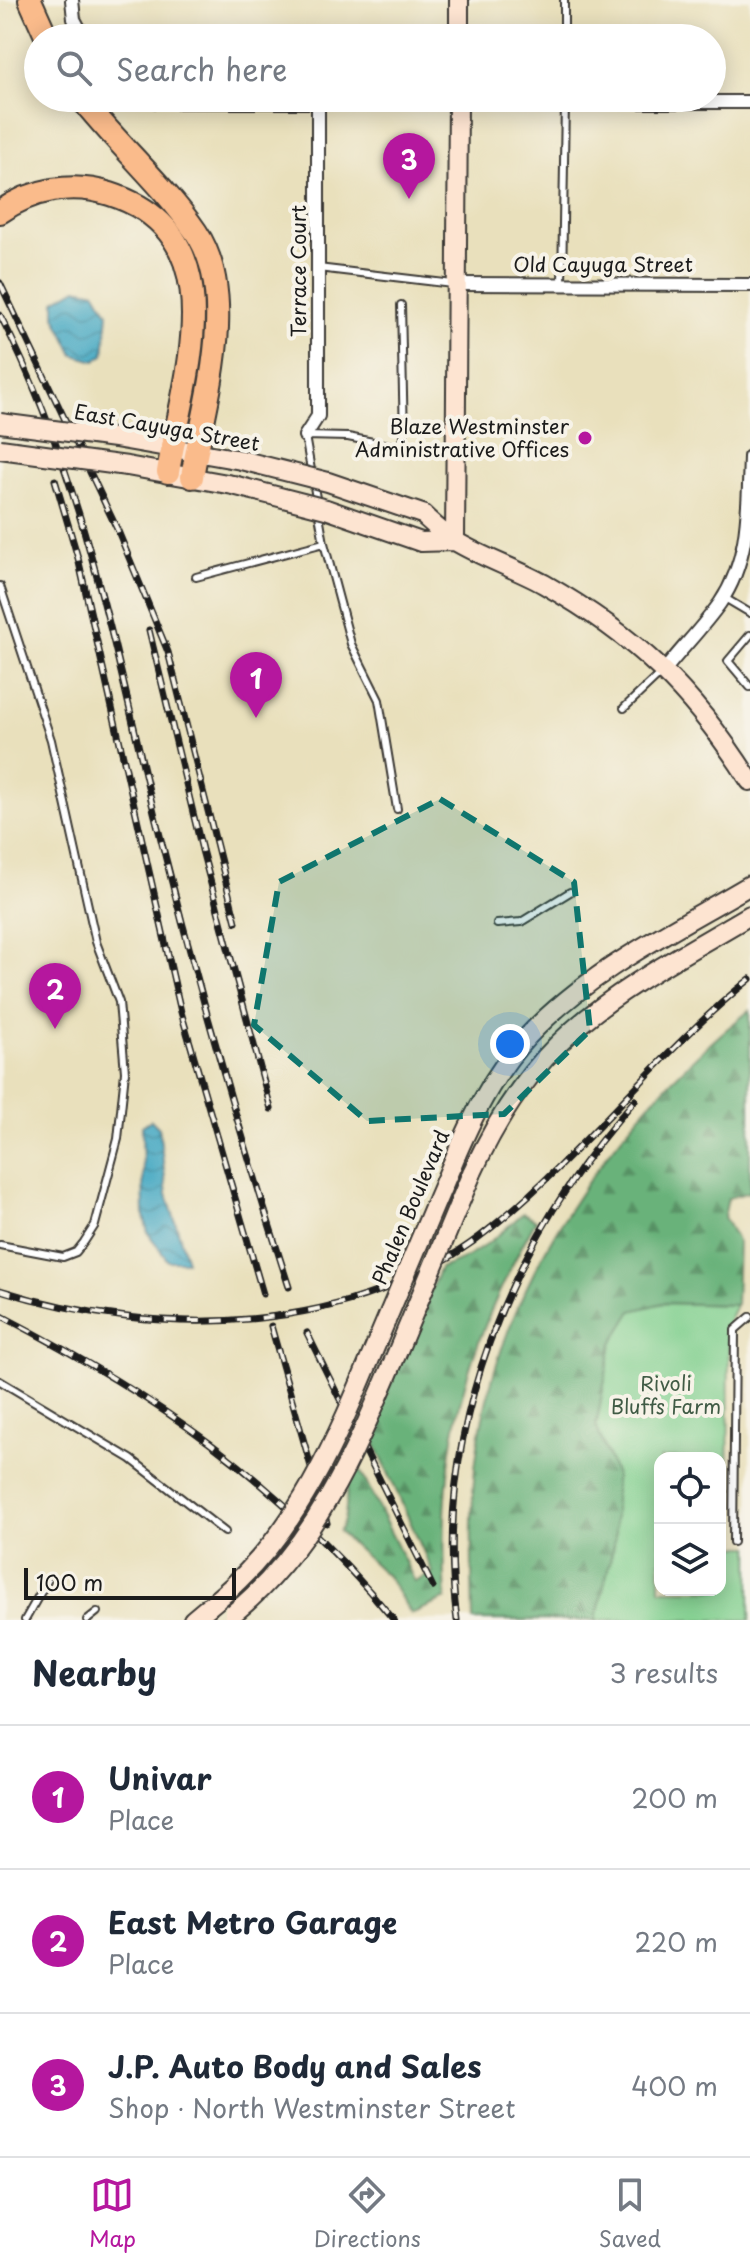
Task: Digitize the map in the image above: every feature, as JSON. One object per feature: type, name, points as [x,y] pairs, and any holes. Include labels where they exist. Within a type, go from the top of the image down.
[{"type":"highway","points":[[30,0],[41,24]]},
{"type":"highway","points":[[93,112],[177,206],[209,256],[218,297],[217,324],[192,477]]},
{"type":"highway","points":[[0,212],[24,198],[68,187],[96,190],[123,199],[150,214],[180,249],[190,271],[195,313],[168,472]]},
{"type":"main road","points":[[459,0],[459,24]]},
{"type":"main road","points":[[455,541],[458,112]]},
{"type":"main road","name":"East Cayuga Street","points":[[0,423],[197,450],[328,482],[422,514],[455,541],[507,564],[577,603],[623,635],[694,700],[750,781]]},
{"type":"main road","name":"East Cayuga Street","points":[[0,449],[168,472],[233,485],[314,506],[421,542],[455,541]]},
{"type":"main road","name":"Phalen Boulevard","points":[[193,1620],[261,1558],[312,1486],[347,1415],[470,1121],[496,1077],[527,1037],[605,971],[750,885]]},
{"type":"main road","points":[[230,1617],[277,1573],[330,1498],[367,1424],[472,1173],[493,1129],[519,1087],[570,1030],[612,997],[750,915]]},
{"type":"street","points":[[72,0],[77,24]]},
{"type":"street","points":[[726,102],[750,102]]},
{"type":"street","name":"Terrace Court","points":[[305,436],[318,416],[318,112]]},
{"type":"street","name":"Old Cayuga Street","points":[[456,284],[750,285]]},
{"type":"street","points":[[664,671],[723,597],[745,540],[750,457]]},
{"type":"lane","points":[[564,0],[564,24]]},
{"type":"lane","points":[[562,284],[565,112]]},
{"type":"lane","points":[[318,268],[456,284]]},
{"type":"lane","points":[[397,809],[379,700],[351,644],[324,543],[305,436],[348,437],[398,447],[404,438],[401,305]]},
{"type":"lane","points":[[196,577],[324,543]]},
{"type":"lane","points":[[0,586],[51,740],[96,942],[119,1002],[125,1072],[118,1139],[95,1225],[84,1242],[76,1252],[63,1257],[0,1245]]},
{"type":"lane","points":[[723,597],[750,613]]},
{"type":"lane","points":[[750,635],[728,661],[750,687]]},
{"type":"lane","points":[[624,708],[664,671]]},
{"type":"lane","points":[[497,924],[521,922],[570,892]]},
{"type":"lane","points":[[733,1542],[735,1330],[750,1317]]},
{"type":"lane","points":[[0,1381],[131,1459],[225,1532]]},
{"type":"lane","points":[[25,1620],[47,1581]]},
{"type":"lane","points":[[87,1620],[97,1612]]},
{"type":"highlighted area","points":[[440,799],[574,882],[590,1030],[504,1114],[367,1121],[254,1025],[279,882]]},
{"type":"green space","points":[[750,1010],[750,1192],[728,1198],[724,1217],[738,1242],[736,1305],[663,1303],[632,1311],[612,1343],[596,1426],[615,1473],[615,1540],[596,1620],[473,1620],[475,1468],[487,1401],[506,1336],[534,1273],[568,1213],[607,1156],[651,1103],[699,1054]]},
{"type":"green space","points":[[523,1213],[536,1220],[490,1314],[460,1402],[446,1495],[446,1599],[411,1614],[389,1578],[339,1532],[345,1515],[349,1477],[353,1468],[359,1468],[415,1582],[433,1573],[370,1432],[440,1268],[474,1253]]},
{"type":"green space","name":"Rivoli Bluffs Farm","points":[[663,1303],[736,1305],[729,1320],[728,1547],[750,1547],[750,1620],[596,1620],[615,1473],[596,1426],[612,1343],[631,1311]]},
{"type":"water","points":[[77,288],[96,292],[108,313],[104,355],[95,361],[74,355],[55,316],[55,301]]},
{"type":"water","points":[[151,1120],[159,1128],[167,1194],[187,1261],[168,1261],[148,1233],[144,1216],[142,1126]]},
{"type":"railway","points":[[0,283],[118,531],[168,652],[236,922]]},
{"type":"railway","points":[[0,315],[53,435],[74,498],[109,624],[201,994],[289,1287]]},
{"type":"railway","points":[[55,480],[78,558],[181,1012],[263,1294]]},
{"type":"railway","points":[[149,630],[202,850],[271,1109]]},
{"type":"railway","points":[[0,1290],[61,1306],[125,1317],[190,1321],[255,1318],[319,1308],[381,1290],[439,1263],[492,1227],[526,1198],[684,1039],[750,979]]},
{"type":"railway","points":[[457,1620],[452,1549],[457,1478],[469,1409],[490,1342],[517,1276],[551,1214],[590,1155],[635,1100]]},
{"type":"railway","points":[[0,1315],[113,1378],[214,1446],[306,1525],[394,1620]]},
{"type":"railway","points":[[271,1326],[327,1523]]},
{"type":"railway","points":[[307,1333],[433,1587]]},
{"type":"place","name":"J.P. Auto Body and Sales","points":[[409,199]]},
{"type":"place","name":"Blaze Westminster Administrative Offices","points":[[585,438]]},
{"type":"place","name":"Univar","points":[[256,718]]},
{"type":"place","name":"East Metro Garage","points":[[55,1029]]}]
